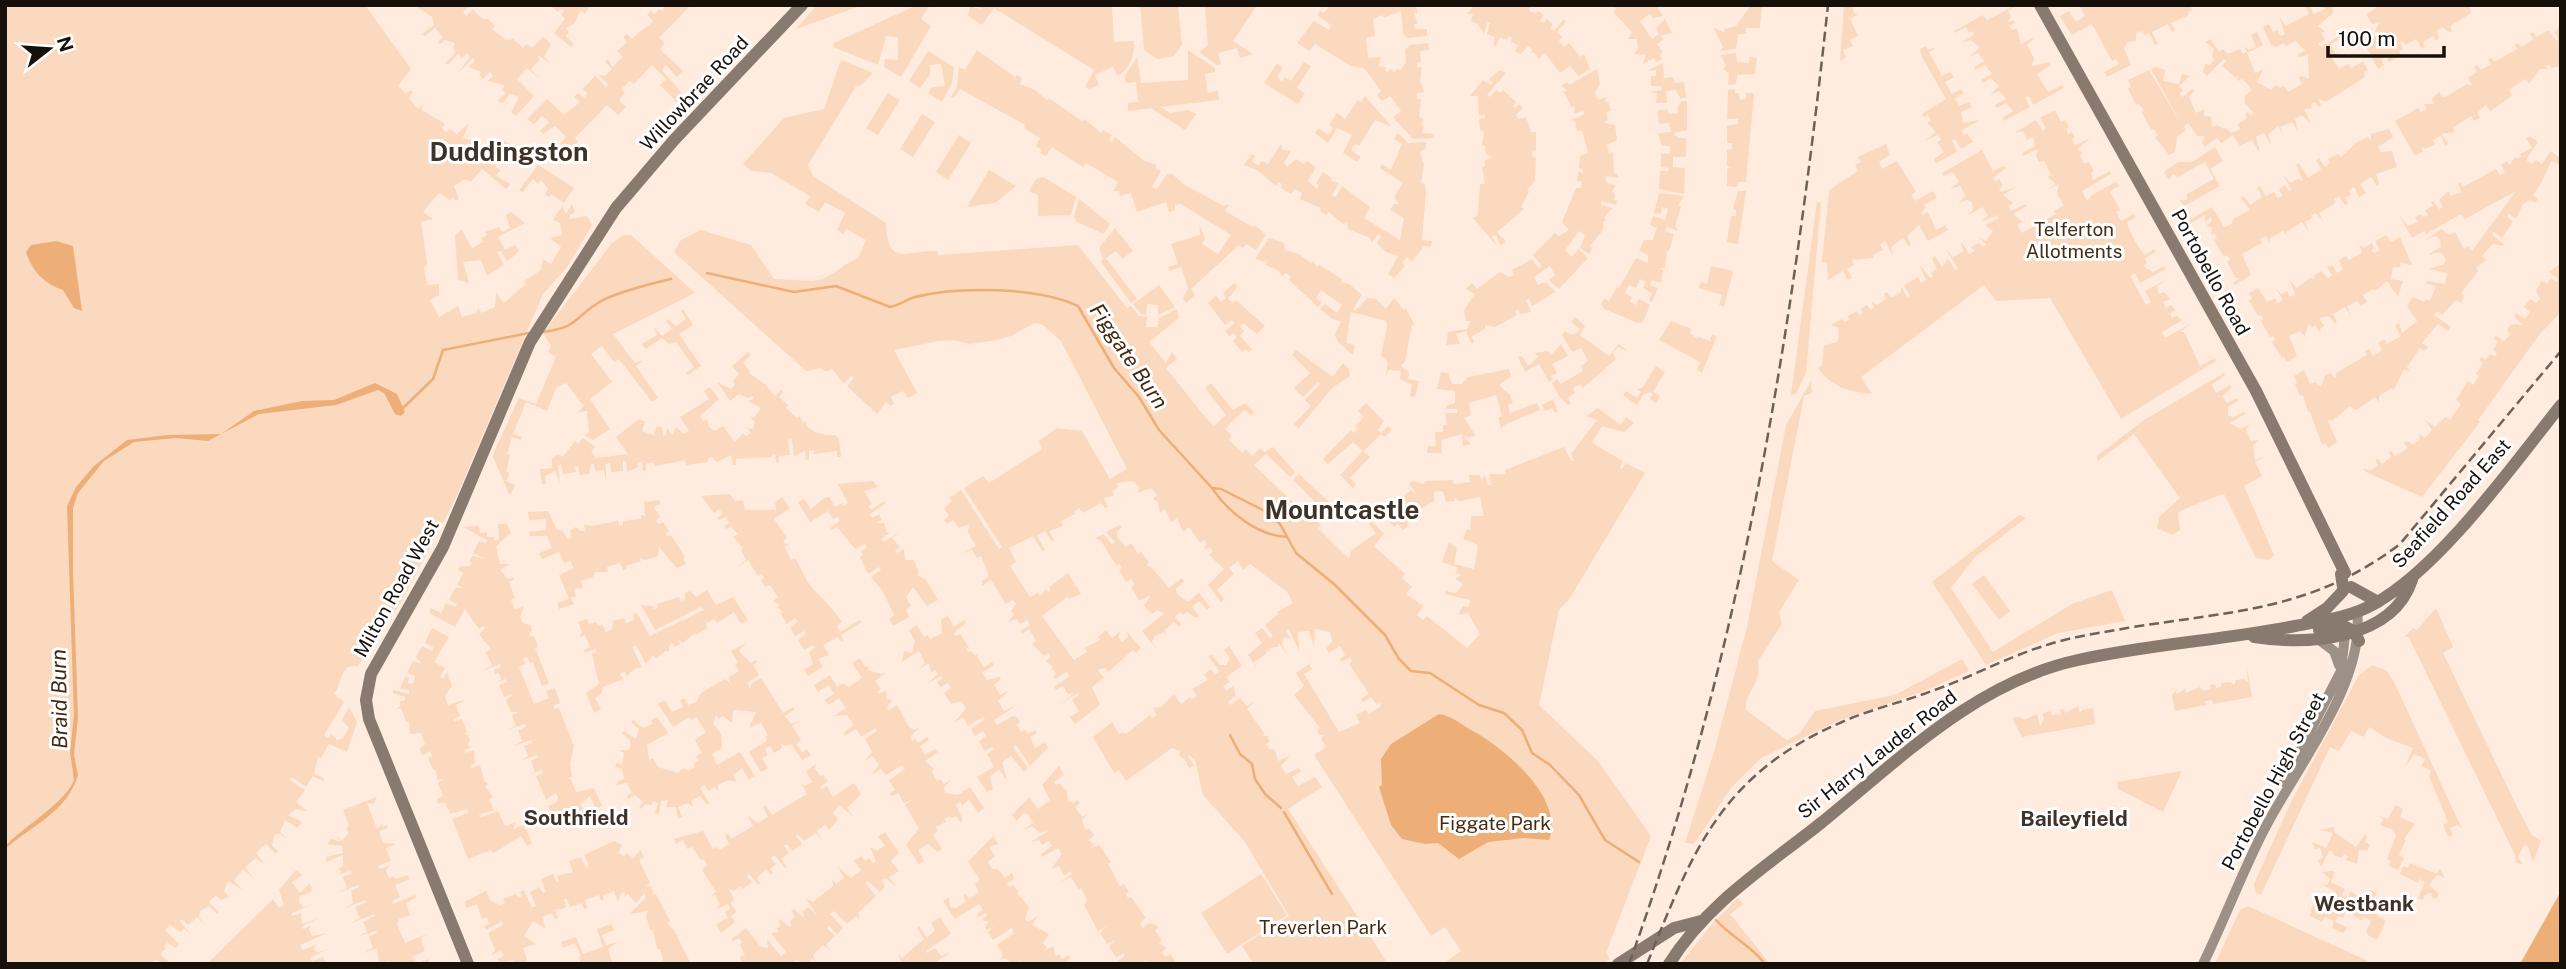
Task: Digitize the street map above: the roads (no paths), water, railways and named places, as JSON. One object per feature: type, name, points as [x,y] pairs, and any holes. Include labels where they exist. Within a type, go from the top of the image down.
[{"type":"main road","name":"Willowbrae Road","points":[[616,208],[674,140],[802,5]]},
{"type":"main road","name":"Portobello Road","points":[[2040,5],[2256,391],[2344,580],[2353,625]]},
{"type":"main road","name":"Milton Road West","points":[[468,964],[374,734],[367,709],[367,691],[374,667],[443,547],[535,333],[616,208]]},
{"type":"main road","name":"Seafield Road East","points":[[2353,625],[2378,602],[2412,580],[2561,405]]},
{"type":"main road","points":[[2301,625],[2327,608],[2344,580],[2378,602]]},
{"type":"main road","points":[[2245,636],[2375,624],[2404,598],[2412,580]]},
{"type":"main road","points":[[2245,636],[2277,640],[2318,639],[2353,625],[2384,608],[2412,580]]},
{"type":"main road","points":[[2353,625],[2375,624]]},
{"type":"main road","name":"Sir Harry Lauder Road","points":[[1669,964],[1702,921],[1744,882],[1910,749],[1968,707],[2009,683],[2068,662],[2101,655],[2245,636],[2301,625],[2353,625]]},
{"type":"main road","points":[[2266,827],[2293,762],[2340,671],[2353,625]]},
{"type":"main road","name":"Portobello High Street","points":[[2203,964],[2266,827],[2338,697],[2353,625]]},
{"type":"main road","points":[[2318,639],[2337,654],[2340,671]]},
{"type":"main road","points":[[1618,964],[1674,928],[1702,921]]},
{"type":"waterway","name":"Figgate Burn","points":[[707,273],[794,292],[836,286],[890,307],[933,293],[975,290],[1042,295],[1078,306],[1114,368],[1139,397],[1159,430],[1212,488],[1221,489],[1265,511],[1280,524],[1296,553],[1334,584],[1385,635],[1399,659],[1411,671],[1430,673],[1479,705],[1504,713],[1522,730],[1532,753],[1550,765],[1579,795],[1605,840],[1639,862]]},
{"type":"waterway","name":"Figgate Burn","points":[[542,332],[563,328],[610,297],[671,279]]},
{"type":"waterway","name":"Figgate Burn","points":[[402,409],[433,379],[443,350],[529,333]]},
{"type":"waterway","name":"Figgate Burn","points":[[1212,488],[1226,506],[1245,521],[1265,532],[1287,537]]},
{"type":"waterway","points":[[1230,735],[1240,754],[1252,764],[1255,779],[1265,794],[1281,808]]},
{"type":"waterway","points":[[1284,812],[1332,894]]},
{"type":"waterway","name":"Figgate Burn","points":[[1716,920],[1765,964]]},
{"type":"railway","points":[[1629,964],[1668,847],[1702,730],[1732,611],[1757,491],[1798,249],[1828,5]]},
{"type":"railway","points":[[1647,964],[1680,885],[1716,820],[1739,791],[1767,766],[1801,743],[1853,717],[1932,691],[2050,644],[2127,628],[2270,605],[2335,583],[2400,544],[2561,351]]},
{"type":"district","name":"Duddingston","points":[[509,151]]},
{"type":"district","name":"Mountcastle","points":[[1342,509]]},
{"type":"district","name":"Southfield","points":[[576,817]]},
{"type":"district","name":"Baileyfield","points":[[2074,818]]},
{"type":"district","name":"Westbank","points":[[2364,903]]},
{"type":"park label","name":"Telferton Allotments","points":[[2074,240]]},
{"type":"park label","name":"Figgate Park","points":[[1495,823]]},
{"type":"park label","name":"Treverlen Park","points":[[1323,927]]},
{"type":"water label","name":"Braid Burn","points":[[59,699]]}]
